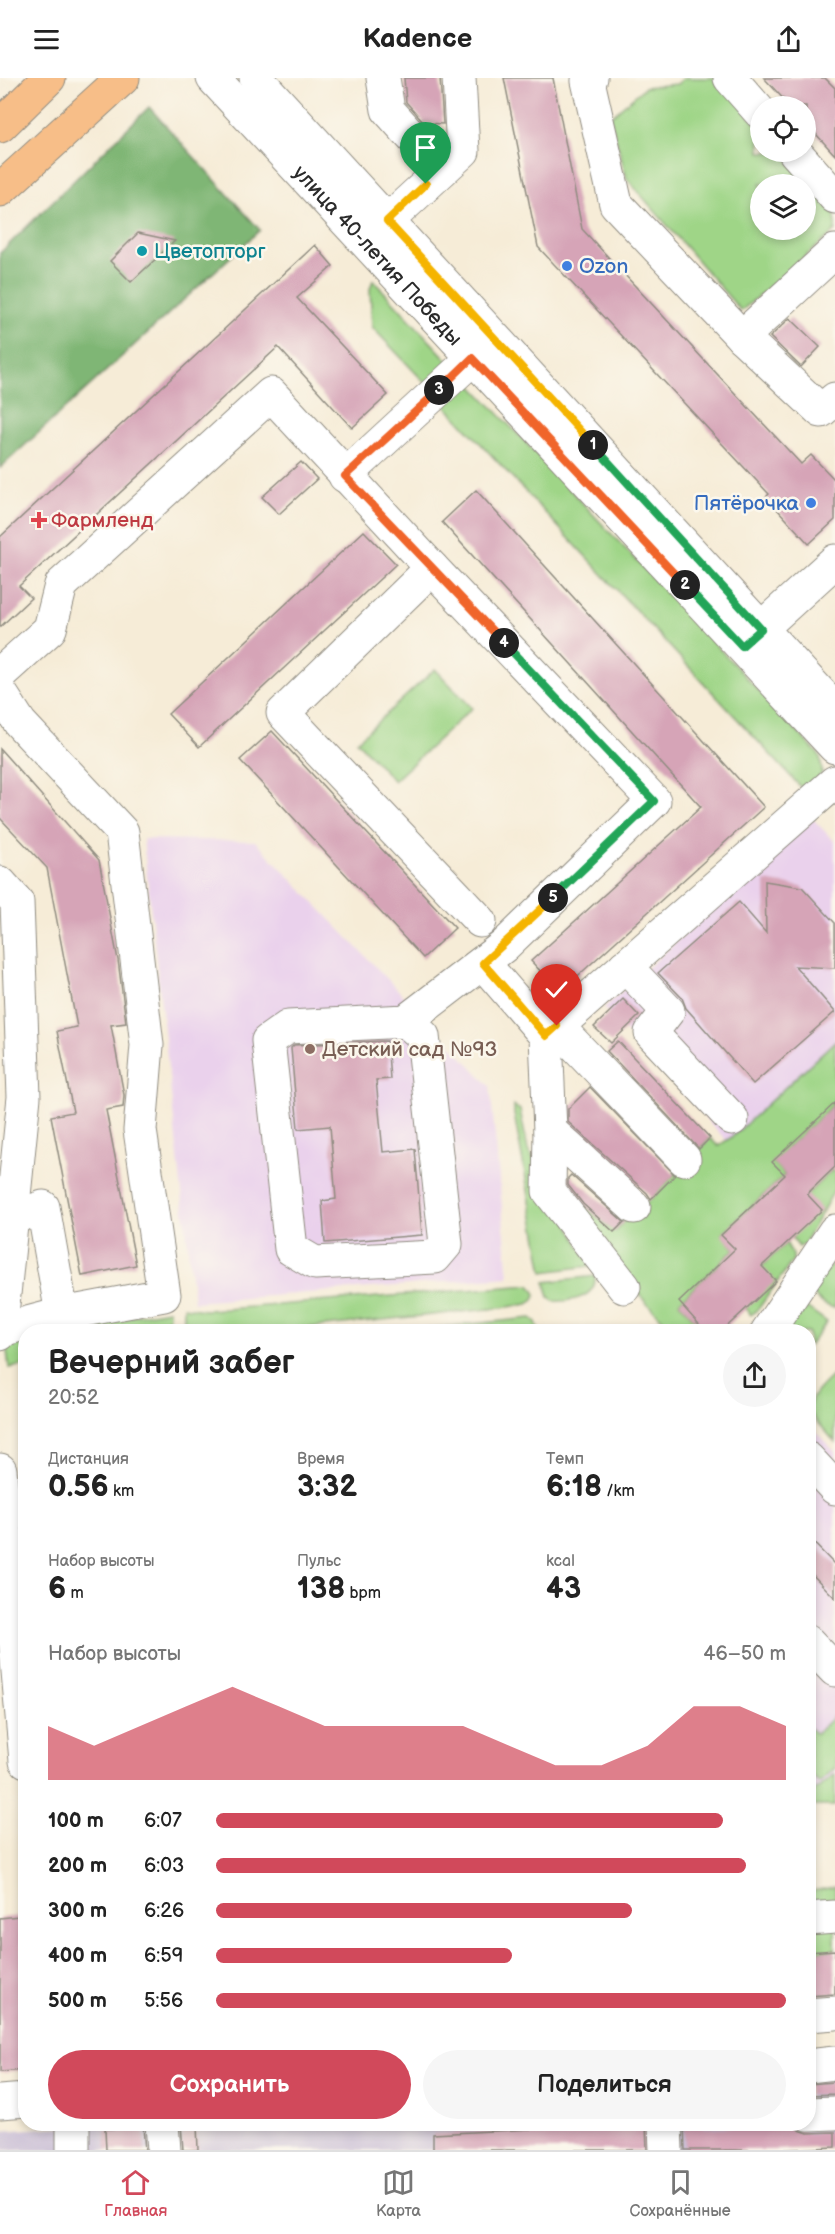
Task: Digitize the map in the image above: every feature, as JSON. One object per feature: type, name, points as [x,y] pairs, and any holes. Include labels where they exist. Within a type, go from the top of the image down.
[{"type":"main road","points":[[0,126],[48,78]]},
{"type":"main road","points":[[0,190],[123,78]]},
{"type":"street","name":"улица 40-летия Победы","points":[[213,78],[472,358],[751,638],[835,709]]},
{"type":"street","name":"улица 40-летия Победы","points":[[256,78],[387,221],[751,638],[835,747]]},
{"type":"street","points":[[382,78],[388,110],[442,170]]},
{"type":"street","points":[[387,221],[463,152],[459,78]]},
{"type":"street","points":[[730,78],[750,101]]},
{"type":"street","points":[[588,79],[616,204],[742,337],[821,411],[835,399]]},
{"type":"street","points":[[804,162],[835,196]]},
{"type":"street","points":[[742,337],[835,251]]},
{"type":"street","points":[[345,476],[472,358]]},
{"type":"street","points":[[0,674],[50,630],[61,585],[271,394],[345,476],[654,801],[504,946],[406,1021],[288,1027],[268,1041],[291,1249],[315,1263],[435,1257],[446,1244],[423,1036],[406,1021]]},
{"type":"street","points":[[751,638],[835,561]]},
{"type":"street","points":[[432,568],[282,713],[480,921]]},
{"type":"street","points":[[0,692],[20,723],[122,832],[147,1045],[140,1130],[164,1294],[62,1314],[28,1324]]},
{"type":"street","points":[[624,1287],[549,1191],[551,1031],[835,783]]},
{"type":"street","points":[[0,883],[17,902],[12,1098],[12,1218],[1,1332],[18,1327]]},
{"type":"street","points":[[483,963],[684,1159]]},
{"type":"street","points":[[625,966],[668,1011],[651,1033],[732,1119]]},
{"type":"street","points":[[550,1131],[634,1207]]},
{"type":"street","points":[[12,1218],[43,1207],[62,1314]]},
{"type":"street","points":[[772,1324],[835,1231]]},
{"type":"street","points":[[816,1468],[835,1488]]},
{"type":"street","points":[[0,1470],[9,1668],[18,1717]]},
{"type":"street","points":[[816,1650],[835,1670]]},
{"type":"street","points":[[816,1918],[835,1917]]},
{"type":"street","points":[[816,2014],[835,2013]]},
{"type":"street","points":[[816,2065],[835,2063]]},
{"type":"street","points":[[0,2102],[18,2101]]},
{"type":"street","points":[[816,2114],[835,2113]]},
{"type":"street","points":[[73,2131],[73,2150]]},
{"type":"street","points":[[163,2131],[164,2150]]},
{"type":"street","points":[[665,2131],[666,2150]]},
{"type":"shaded area","points":[[812,818],[835,842],[835,1062],[737,1152],[604,1008]]},
{"type":"shaded area","name":"Детский сад №93","points":[[143,839],[255,841],[490,1086],[509,1277],[194,1302]]},
{"type":"shaded area","points":[[816,1432],[835,1452],[835,1795],[816,1798]]},
{"type":"shaded area","points":[[835,2077],[835,2147],[757,2150],[0,2150],[0,2131],[18,2130],[816,2131],[816,2078]]},
{"type":"green space","points":[[684,78],[717,78],[750,116],[750,162],[790,162],[800,174],[750,174],[750,240],[816,240],[816,193],[835,215],[835,231],[741,311],[627,179],[610,117],[645,87],[677,84]]},
{"type":"green space","points":[[149,107],[260,230],[0,468],[0,253]]},
{"type":"green space","points":[[373,280],[454,367],[430,388],[372,327],[370,289]]},
{"type":"green space","points":[[465,378],[820,756],[822,772],[809,796],[441,401]]},
{"type":"green space","points":[[435,669],[472,708],[394,781],[357,741]]},
{"type":"green space","points":[[835,1041],[835,1103],[773,1162],[785,1175],[722,1234],[735,1249],[679,1302],[699,1324],[666,1324],[643,1299],[572,1212],[576,1198],[615,1232],[629,1215],[646,1204],[710,1138],[718,1146],[732,1137]]},
{"type":"green space","points":[[514,1106],[520,1110],[528,1150],[590,1266],[543,1272]]},
{"type":"green space","points":[[832,1170],[835,1173],[835,1189],[804,1244],[799,1247],[792,1238],[807,1194]]},
{"type":"green space","points":[[786,1243],[793,1255],[793,1260],[759,1308],[751,1315],[746,1308],[762,1266]]},
{"type":"green space","points":[[835,1260],[835,1308],[820,1301],[811,1288]]},
{"type":"green space","points":[[595,1276],[592,1289],[581,1297],[553,1301],[549,1297],[545,1282]]},
{"type":"green space","points":[[530,1285],[536,1294],[534,1300],[528,1304],[343,1324],[184,1324],[184,1307],[205,1310]]},
{"type":"green space","points":[[802,1304],[827,1322],[816,1337],[816,1324],[787,1324]]},
{"type":"green space","points":[[169,1310],[168,1324],[88,1324]]},
{"type":"green space","points":[[531,1318],[537,1324],[471,1324]]},
{"type":"green space","points":[[18,1334],[18,1366],[9,1368],[6,1343]]},
{"type":"green space","points":[[835,1373],[835,1442],[816,1420],[816,1394]]},
{"type":"green space","points":[[835,1715],[835,1768],[819,1783],[816,1780],[816,1734]]},
{"type":"green space","points":[[835,1774],[835,1806],[816,1806],[816,1790]]},
{"type":"green space","points":[[835,1887],[835,1905],[816,1906],[816,1890]]},
{"type":"green space","points":[[835,1923],[835,1950],[816,1951],[816,1924]]},
{"type":"building","points":[[404,78],[440,78],[443,124],[425,123],[406,102]]},
{"type":"building","points":[[504,78],[553,78],[582,229],[801,464],[811,455],[835,480],[835,520],[809,544],[766,497],[769,494],[538,247]]},
{"type":"building","points":[[764,78],[825,78],[835,88],[835,155],[816,134],[816,96],[781,96]]},
{"type":"building","name":"Цветопторг","points":[[138,233],[175,241],[131,282],[110,261]]},
{"type":"building","points":[[315,245],[333,266],[297,298],[388,395],[352,428],[278,347],[19,586],[31,598],[0,627],[0,537]]},
{"type":"building","points":[[790,318],[820,347],[801,367],[770,337]]},
{"type":"building","points":[[301,462],[317,479],[279,514],[262,497]]},
{"type":"building","points":[[476,490],[764,807],[560,992],[531,961],[701,807],[442,522]]},
{"type":"building","points":[[364,531],[396,564],[199,747],[168,714]]},
{"type":"building","points":[[272,731],[455,928],[423,958],[240,760]]},
{"type":"building","points":[[0,749],[99,860],[118,960],[126,1023],[111,1025],[124,1095],[123,1107],[106,1110],[136,1265],[82,1276],[51,1116],[73,1112],[57,1031],[77,1027],[47,868],[0,818]]},
{"type":"building","points":[[765,881],[802,887],[835,923],[835,968],[795,966],[835,1012],[753,1084],[686,1008],[682,998],[658,973],[739,902],[766,933]]},
{"type":"building","points":[[623,999],[639,1016],[611,1043],[594,1027]]},
{"type":"building","points":[[387,1041],[390,1079],[376,1080],[383,1152],[415,1149],[422,1235],[325,1243],[322,1201],[336,1199],[330,1126],[298,1129],[291,1048],[294,1045]]},
{"type":"building","points":[[618,1041],[710,1138],[699,1149],[607,1051]]},
{"type":"building","points":[[590,1087],[675,1175],[651,1199],[568,1122],[568,1109]]},
{"type":"building","points":[[835,1103],[835,1167],[807,1194],[822,1210],[762,1266],[776,1281],[730,1324],[699,1324],[679,1302],[735,1249],[721,1235],[785,1175],[772,1162]]},
{"type":"building","points":[[571,1175],[624,1222],[614,1232],[583,1204],[568,1185],[568,1178]]},
{"type":"building","points":[[816,1545],[835,1565],[835,1598],[816,1578]]},
{"type":"building","points":[[18,1916],[18,2071],[0,2072],[0,1918]]},
{"type":"building","points":[[835,1950],[835,1994],[816,1995],[816,1951]]},
{"type":"building","points":[[835,2082],[835,2094],[816,2095],[816,2083]]},
{"type":"building","points":[[105,2131],[143,2131],[145,2150],[106,2150]]},
{"type":"building","points":[[182,2131],[197,2131],[198,2150],[183,2150]]},
{"type":"building","points":[[491,2131],[646,2131],[647,2150],[433,2150],[433,2134]]},
{"type":"building","points":[[684,2131],[835,2132],[835,2147],[776,2150],[685,2150]]},
{"type":"place","name":"Цветопторг","points":[[142,251]]},
{"type":"place","name":"Ozon","points":[[567,266]]},
{"type":"place","name":"Пятёрочка","points":[[811,503]]},
{"type":"place","name":"Фармленд","points":[[39,520]]},
{"type":"place","name":"Детский сад №93","points":[[310,1049]]},
{"type":"route","points":[[426,184],[387,221],[761,629],[742,646],[472,358],[345,476],[654,801],[504,946],[483,963],[546,1036],[557,1026]]}]
